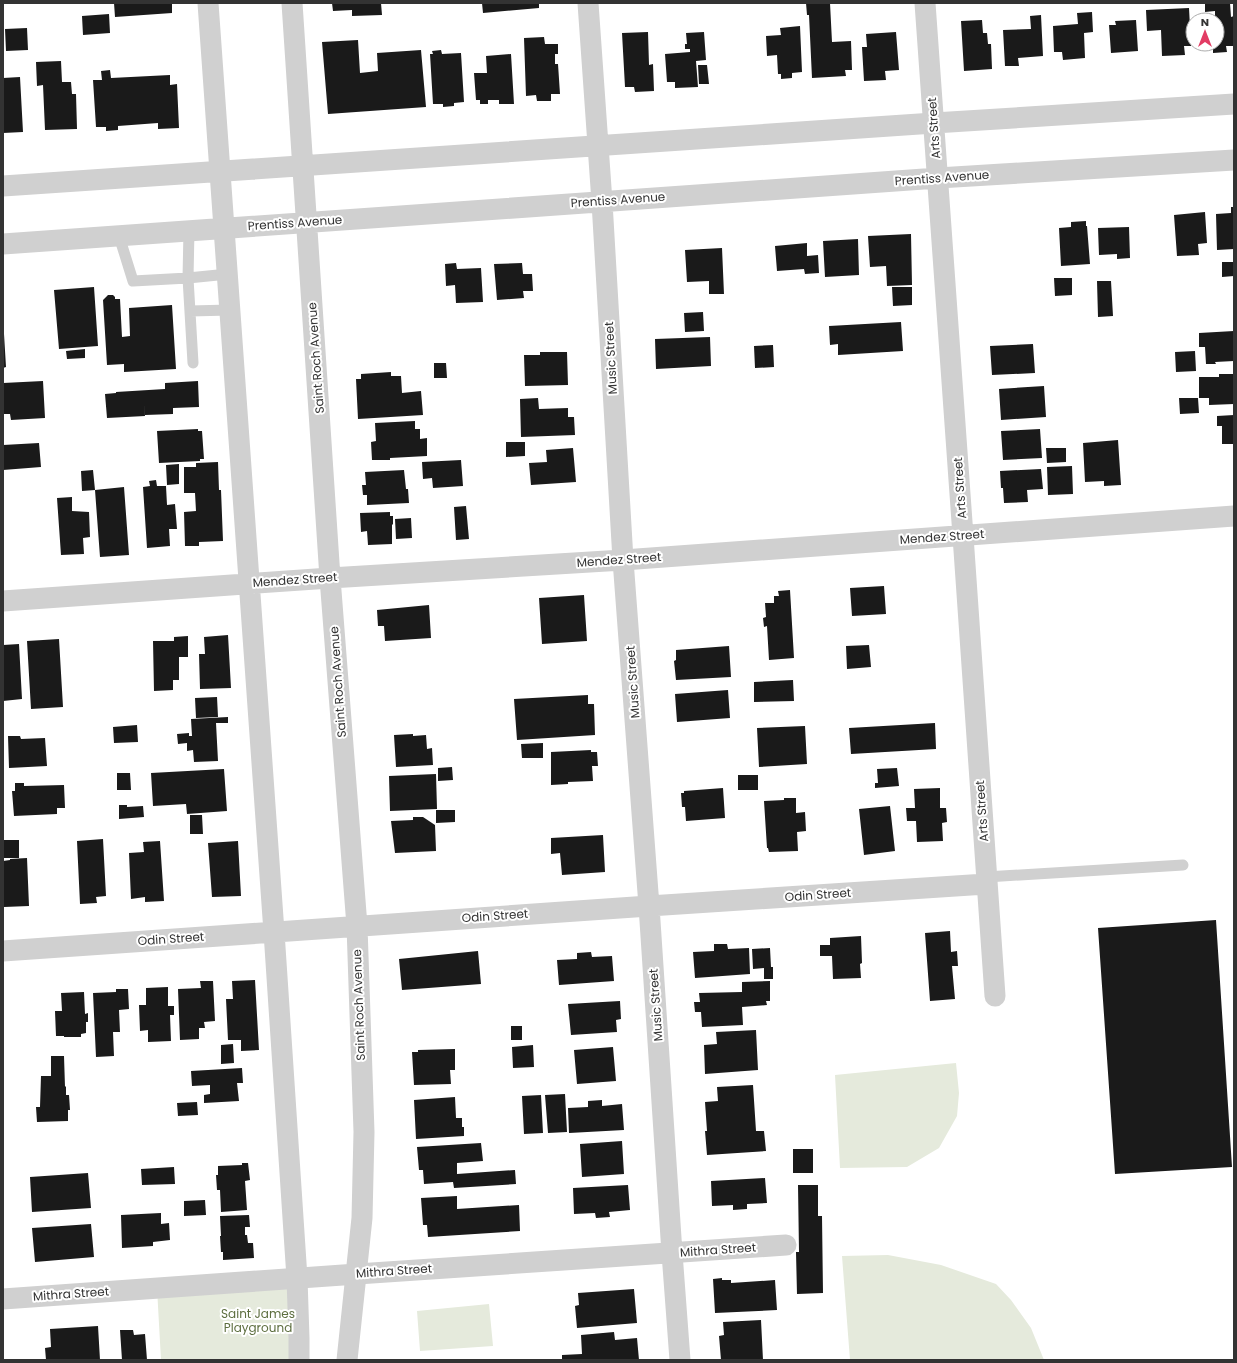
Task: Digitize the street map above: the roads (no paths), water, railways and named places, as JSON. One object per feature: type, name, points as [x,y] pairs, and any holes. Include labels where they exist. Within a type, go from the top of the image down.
[{"type":"street","points":[[208,3],[274,932],[297,1278],[299,1360]]},
{"type":"street","name":"Saint Roch Avenue","points":[[292,3],[304,166],[330,578],[357,926],[364,1132],[362,1218],[347,1360]]},
{"type":"street","name":"Music Street","points":[[588,3],[602,202],[623,560],[649,906],[680,1360]]},
{"type":"street","name":"Arts Street","points":[[926,3],[964,536],[994,996]]},
{"type":"street","points":[[3,186],[1234,104]]},
{"type":"street","name":"Prentiss Avenue","points":[[3,244],[938,178],[1234,160]]},
{"type":"street","name":"Mendez Street","points":[[3,601],[330,578],[623,560],[1234,516]]},
{"type":"street","name":"Odin Street","points":[[3,951],[649,906],[986,880]]},
{"type":"street","name":"Mithra Street","points":[[3,1299],[786,1245]]},
{"type":"lane","points":[[189,230],[188,278],[193,363]]},
{"type":"lane","points":[[119,236],[134,281],[228,274]]},
{"type":"lane","points":[[190,311],[230,310]]},
{"type":"lane","points":[[986,880],[1183,865]]},
{"type":"park label","name":"Saint James Playground","points":[[258,1321]]}]
